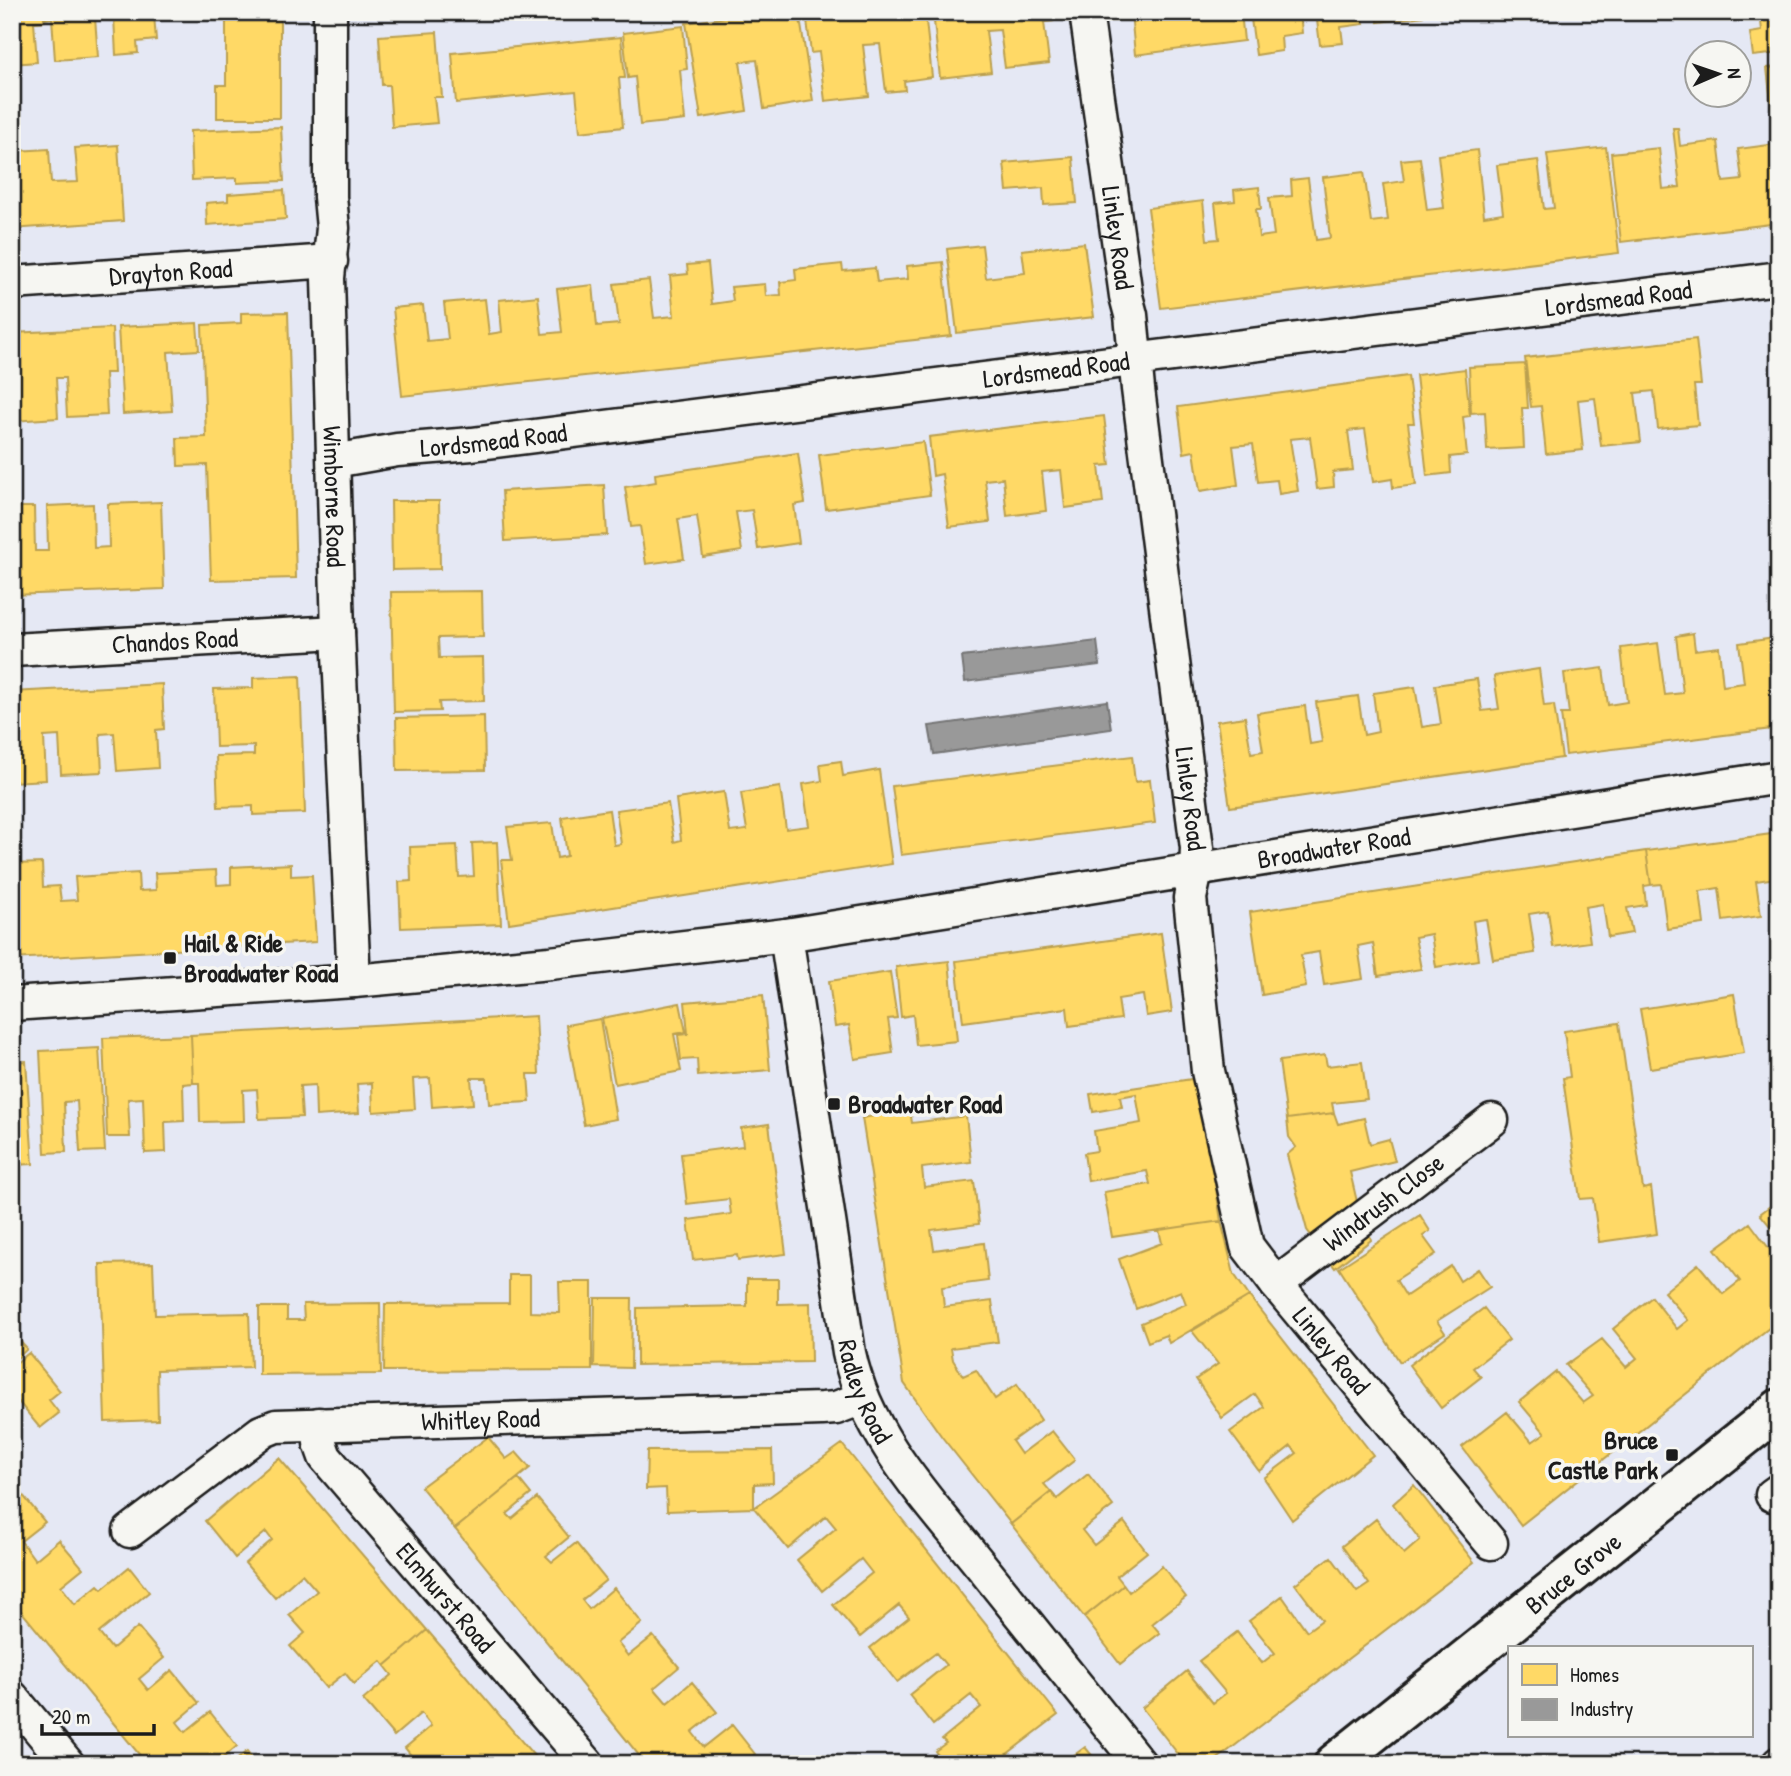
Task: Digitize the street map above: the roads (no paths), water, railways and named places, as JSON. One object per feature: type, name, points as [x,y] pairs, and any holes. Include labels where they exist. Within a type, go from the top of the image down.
[{"type":"highway","name":"Bruce Grove","points":[[1334,1764],[1776,1418]]},
{"type":"street","name":"Wimborne Road","points":[[330,12],[330,197],[333,228],[329,270],[338,632],[354,981]]},
{"type":"street","name":"Linley Road","points":[[1086,12],[1131,316],[1197,848],[1196,871],[1190,898],[1208,1071],[1247,1246],[1491,1543]]},
{"type":"street","name":"Drayton Road","points":[[12,283],[329,270]]},
{"type":"street","name":"Lordsmead Road","points":[[334,461],[397,450],[472,444],[1779,278]]},
{"type":"street","name":"Chandos Road","points":[[12,650],[338,632]]},
{"type":"street","name":"Broadwater Road","points":[[12,1004],[354,981],[550,963],[786,935],[1779,777]]},
{"type":"street","name":"Radley Road","points":[[786,935],[849,1353],[862,1398],[898,1462],[1140,1764]]},
{"type":"street","name":"Windrush Close","points":[[1276,1284],[1492,1120]]},
{"type":"street","name":"Whitley Road","points":[[130,1531],[261,1432],[276,1426],[822,1409],[836,1408],[862,1398]]},
{"type":"street","name":"Elmhurst Road","points":[[319,1424],[320,1443],[325,1457],[588,1764]]},
{"type":"street","points":[[12,1697],[68,1764]]},
{"type":"place","name":"Hail & Ride Broadwater Road","points":[[170,958]]},
{"type":"place","name":"Broadwater Road","points":[[834,1104]]},
{"type":"place","name":"Bruce Castle Park","points":[[1672,1455]]}]
